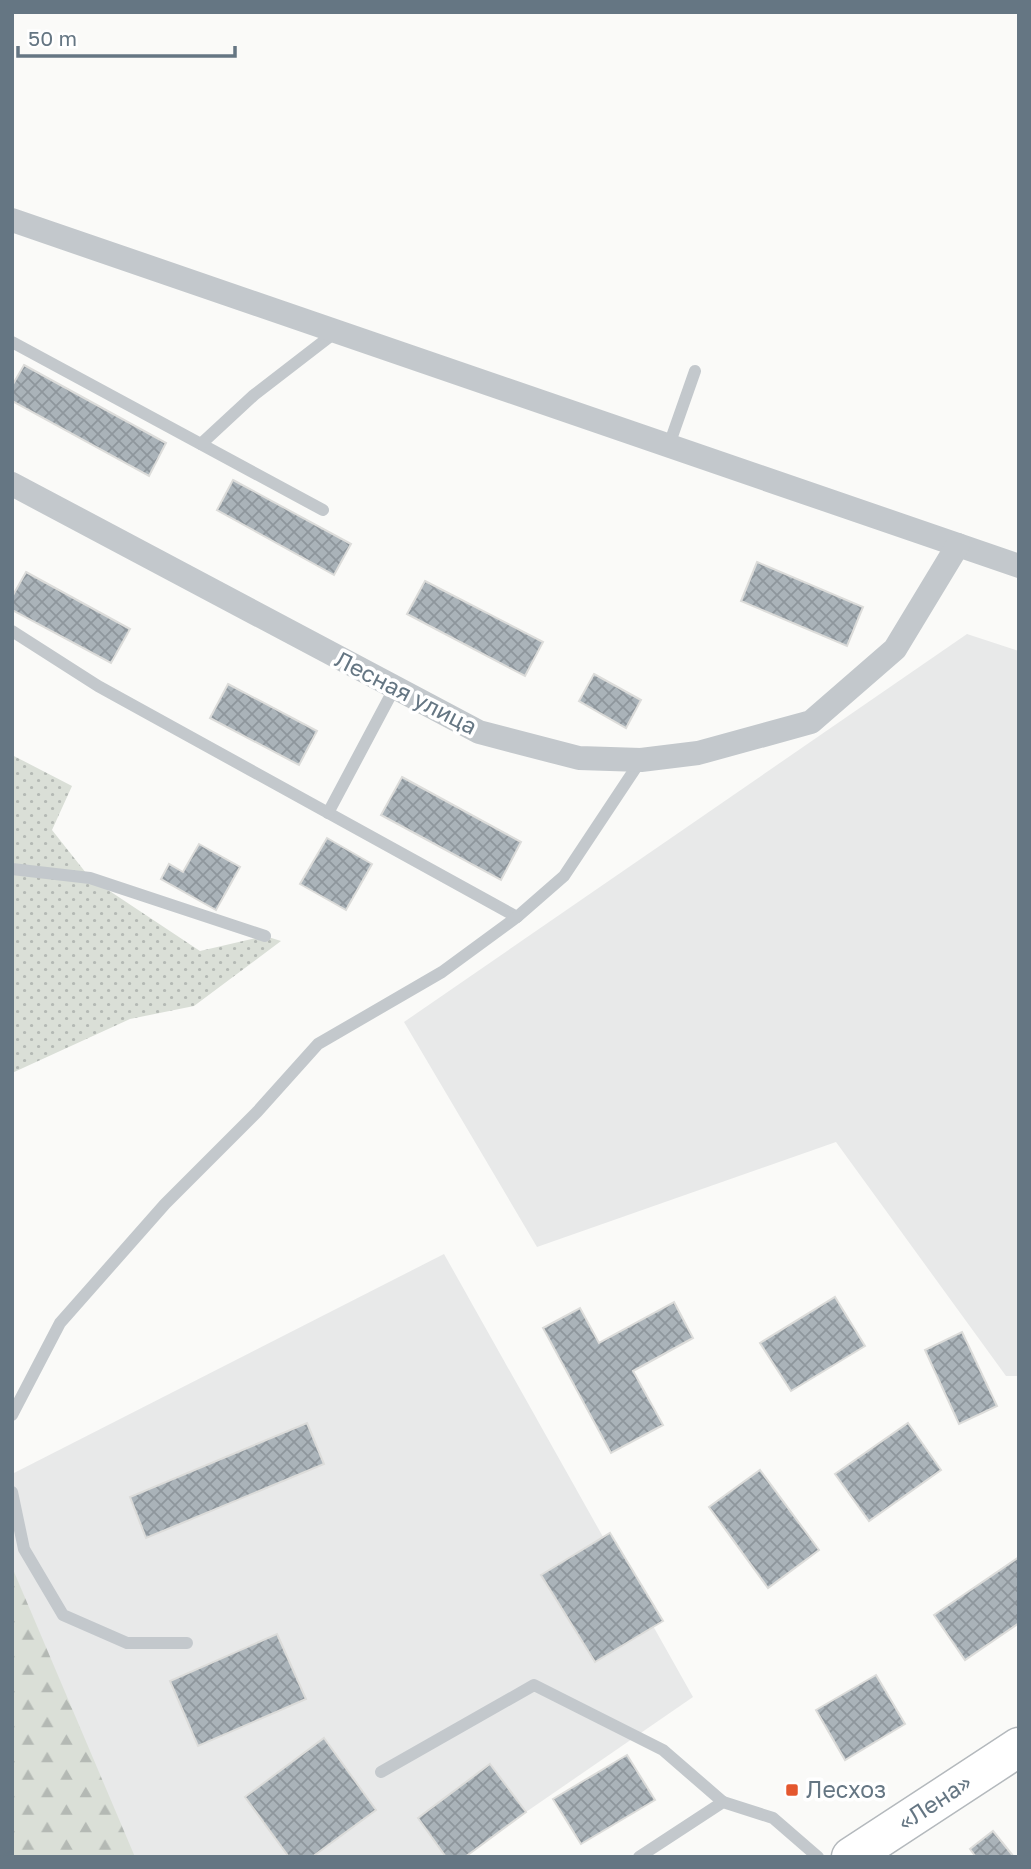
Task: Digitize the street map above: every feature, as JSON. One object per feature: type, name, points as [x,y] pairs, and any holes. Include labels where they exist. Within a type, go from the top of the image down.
[{"type":"highway","name":"«Лена»","points":[[851,1857],[1019,1747]]},
{"type":"street","points":[[12,220],[1019,566]]},
{"type":"street","name":"Лесная улица","points":[[12,484],[479,732],[579,758],[641,760],[698,753],[811,722],[895,649],[958,545]]},
{"type":"lane","points":[[201,444],[254,395],[337,331]]},
{"type":"lane","points":[[12,342],[323,510]]},
{"type":"lane","points":[[669,445],[695,371]]},
{"type":"lane","points":[[12,631],[98,686],[517,917]]},
{"type":"lane","points":[[328,813],[394,687]]},
{"type":"lane","points":[[12,1415],[60,1322],[165,1204],[257,1112],[318,1044],[442,972],[517,917],[564,876],[641,760]]},
{"type":"lane","points":[[12,869],[90,878],[265,936]]},
{"type":"lane","points":[[12,1492],[24,1549],[62,1615],[127,1643],[187,1643]]},
{"type":"lane","points":[[380,1772],[534,1685],[663,1749],[723,1802],[773,1818],[818,1857]]},
{"type":"lane","points":[[639,1857],[723,1802]]},
{"type":"shaded area","points":[[967,634],[1019,651],[1019,1376],[1006,1376],[836,1142],[537,1247],[404,1022]]},
{"type":"shaded area","points":[[444,1254],[693,1697],[526,1812],[445,1857],[133,1857],[12,1568],[12,1474]]},
{"type":"green space","points":[[12,755],[72,786],[52,830],[90,878],[200,951],[265,936],[281,941],[194,1006],[130,1019],[12,1073]]},
{"type":"green space","points":[[12,1567],[135,1857],[12,1857]]},
{"type":"building","points":[[24,365],[166,443],[149,476],[12,401],[12,386]]},
{"type":"building","points":[[233,480],[351,544],[334,575],[217,510]]},
{"type":"building","points":[[757,562],[863,607],[847,646],[741,601]]},
{"type":"building","points":[[26,572],[130,629],[111,663],[12,610],[12,597]]},
{"type":"building","points":[[425,581],[543,642],[525,676],[407,614]]},
{"type":"building","points":[[594,674],[641,700],[626,728],[579,701]]},
{"type":"building","points":[[228,684],[317,731],[299,765],[210,718]]},
{"type":"building","points":[[402,777],[521,842],[501,880],[381,815]]},
{"type":"building","points":[[327,838],[372,864],[346,910],[300,884]]},
{"type":"building","points":[[199,844],[240,867],[216,910],[161,879],[169,864],[183,872]]},
{"type":"building","points":[[835,1297],[865,1346],[791,1391],[760,1343]]},
{"type":"building","points":[[674,1302],[693,1338],[633,1371],[663,1425],[611,1453],[543,1328],[580,1308],[599,1343]]},
{"type":"building","points":[[962,1332],[997,1406],[959,1424],[925,1350]]},
{"type":"building","points":[[307,1423],[324,1464],[146,1538],[130,1497]]},
{"type":"building","points":[[908,1423],[941,1470],[869,1521],[835,1474]]},
{"type":"building","points":[[760,1470],[819,1550],[768,1588],[709,1507]]},
{"type":"building","points":[[610,1533],[663,1621],[595,1662],[541,1575]]},
{"type":"building","points":[[1019,1557],[1019,1623],[965,1660],[934,1615]]},
{"type":"building","points":[[277,1634],[306,1699],[198,1746],[170,1681]]},
{"type":"building","points":[[876,1675],[905,1724],[845,1760],[816,1710]]},
{"type":"building","points":[[324,1738],[376,1810],[312,1857],[289,1857],[245,1797]]},
{"type":"building","points":[[627,1755],[655,1800],[581,1844],[553,1799]]},
{"type":"building","points":[[490,1764],[526,1812],[465,1857],[446,1857],[418,1818]]},
{"type":"building","points":[[993,1831],[1014,1857],[976,1857],[970,1849]]},
{"type":"place","name":"Лесхоз","points":[[792,1790]]}]
